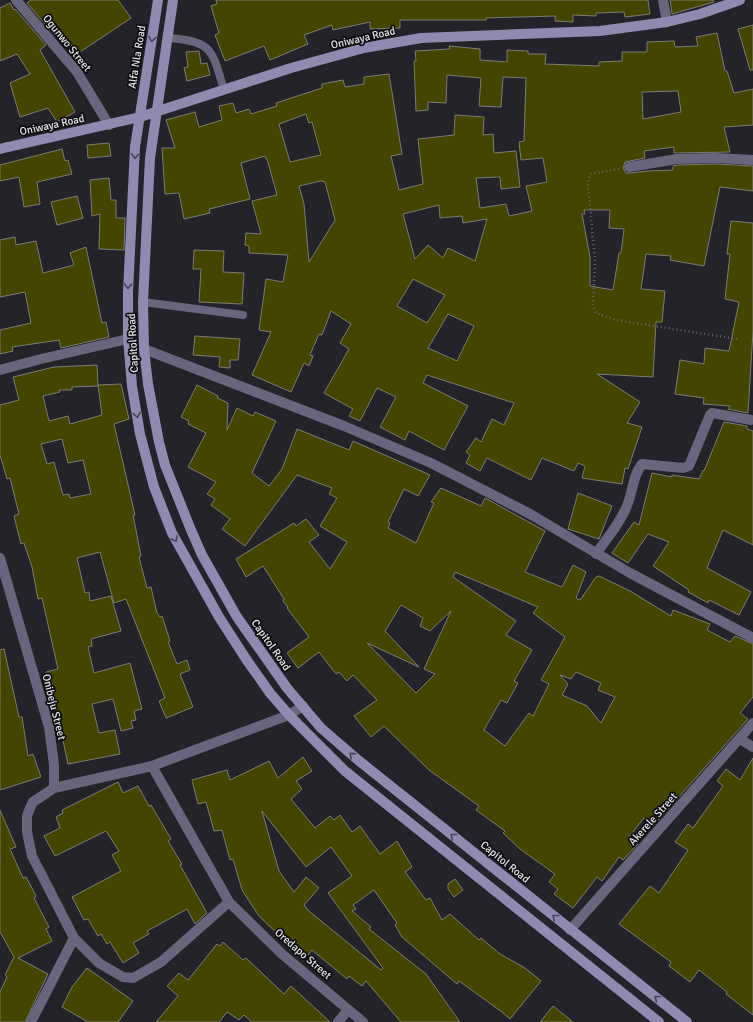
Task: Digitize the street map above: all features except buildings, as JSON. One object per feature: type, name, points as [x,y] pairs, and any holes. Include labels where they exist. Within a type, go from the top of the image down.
[{"type":"main road","name":"Alfa Nla Road","points":[[140,117],[158,0]]},
{"type":"main road","points":[[157,112],[174,0]]},
{"type":"main road","name":"Oniwaya Road","points":[[0,149],[140,117],[292,68],[364,48],[421,38],[600,31],[667,22],[700,14],[740,0]]},
{"type":"main road","name":"Capitol Road","points":[[157,112],[150,158],[143,302],[144,349],[148,384],[164,465],[202,555],[237,617],[287,688],[321,728],[358,760],[687,1022]]},
{"type":"main road","name":"Capitol Road","points":[[140,117],[133,186],[128,292],[128,339],[132,386],[140,434],[154,487],[172,533],[220,617],[246,659],[270,693],[289,715],[345,771],[659,1022]]},
{"type":"street","name":"Ogunwo Street","points":[[16,0],[77,72],[109,125]]},
{"type":"street","points":[[663,0],[667,22]]},
{"type":"street","points":[[629,167],[677,159],[716,158],[753,160]]},
{"type":"street","points":[[0,370],[128,339]]},
{"type":"street","points":[[144,349],[329,420],[431,463],[530,514],[596,554],[753,638]]},
{"type":"street","points":[[596,554],[622,517],[628,503],[637,470],[642,464],[683,468],[689,466],[712,413],[751,420]]},
{"type":"street","name":"Onibeju Street","points":[[0,558],[49,727],[54,765],[54,788]]},
{"type":"street","points":[[229,902],[161,962],[133,978],[122,977],[99,963],[74,938],[32,856],[27,832],[27,816],[30,808],[33,802],[54,788],[152,766],[289,715],[303,706]]},
{"type":"street","name":"Akerele Street","points":[[570,930],[753,723]]},
{"type":"street","points":[[740,739],[753,747]]},
{"type":"street","name":"Oredapo Street","points":[[152,766],[229,902],[282,954],[363,1022]]},
{"type":"street","points":[[31,1022],[74,938]]},
{"type":"street","points":[[338,1022],[348,1010]]},
{"type":"lane","points":[[168,38],[190,40],[207,47],[215,61],[224,90]]},
{"type":"lane","points":[[143,302],[243,315]]},
{"type":"path","points":[[629,167],[590,174],[589,176],[588,184],[595,261],[593,304],[596,313],[616,320],[737,339]]}]
